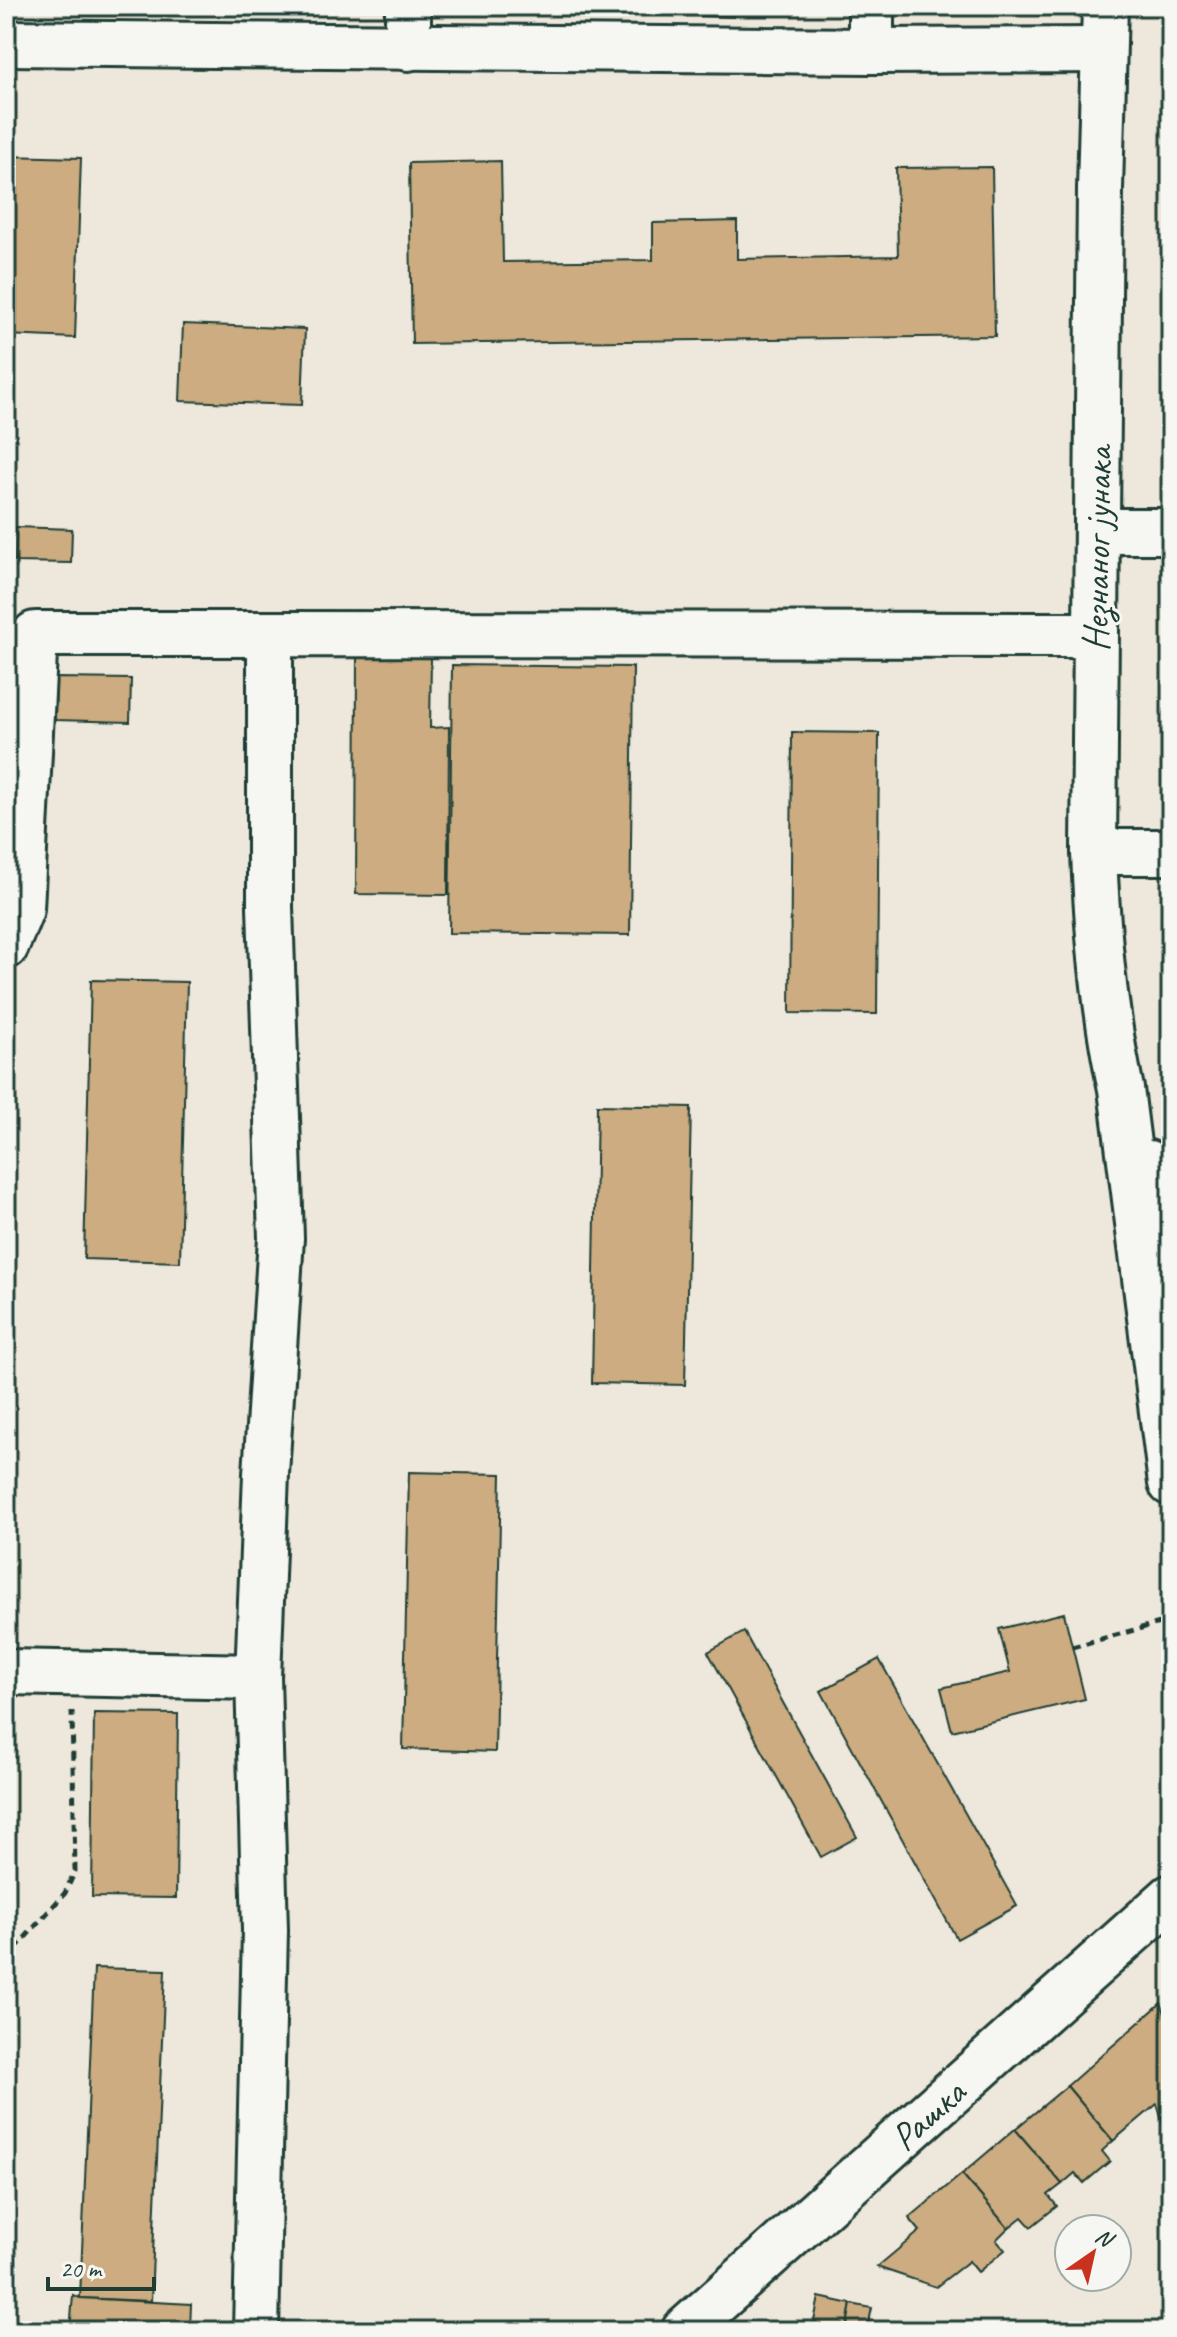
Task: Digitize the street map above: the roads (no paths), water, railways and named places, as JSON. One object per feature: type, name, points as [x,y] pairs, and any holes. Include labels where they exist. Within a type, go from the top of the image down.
[{"type":"main road","points":[[871,6],[871,51]]},
{"type":"main road","name":"Незнаног јунака","points":[[1105,6],[1094,852],[1102,985],[1121,1089],[1171,1483]]},
{"type":"main road","points":[[6,43],[408,27],[871,51],[1103,50]]},
{"type":"main road","points":[[1098,531],[1171,531]]},
{"type":"main road","points":[[6,946],[21,909],[21,633],[1096,635]]},
{"type":"main road","points":[[256,2331],[265,1930],[258,1677],[266,1474],[281,1238],[270,907],[270,634]]},
{"type":"main road","points":[[1094,852],[1171,852]]},
{"type":"main road","name":"Незнаног јунака","points":[[1121,1089],[1171,1227]]},
{"type":"main road","points":[[6,1672],[258,1677]]},
{"type":"main road","name":"Рашка","points":[[684,2331],[1171,1897]]}]
